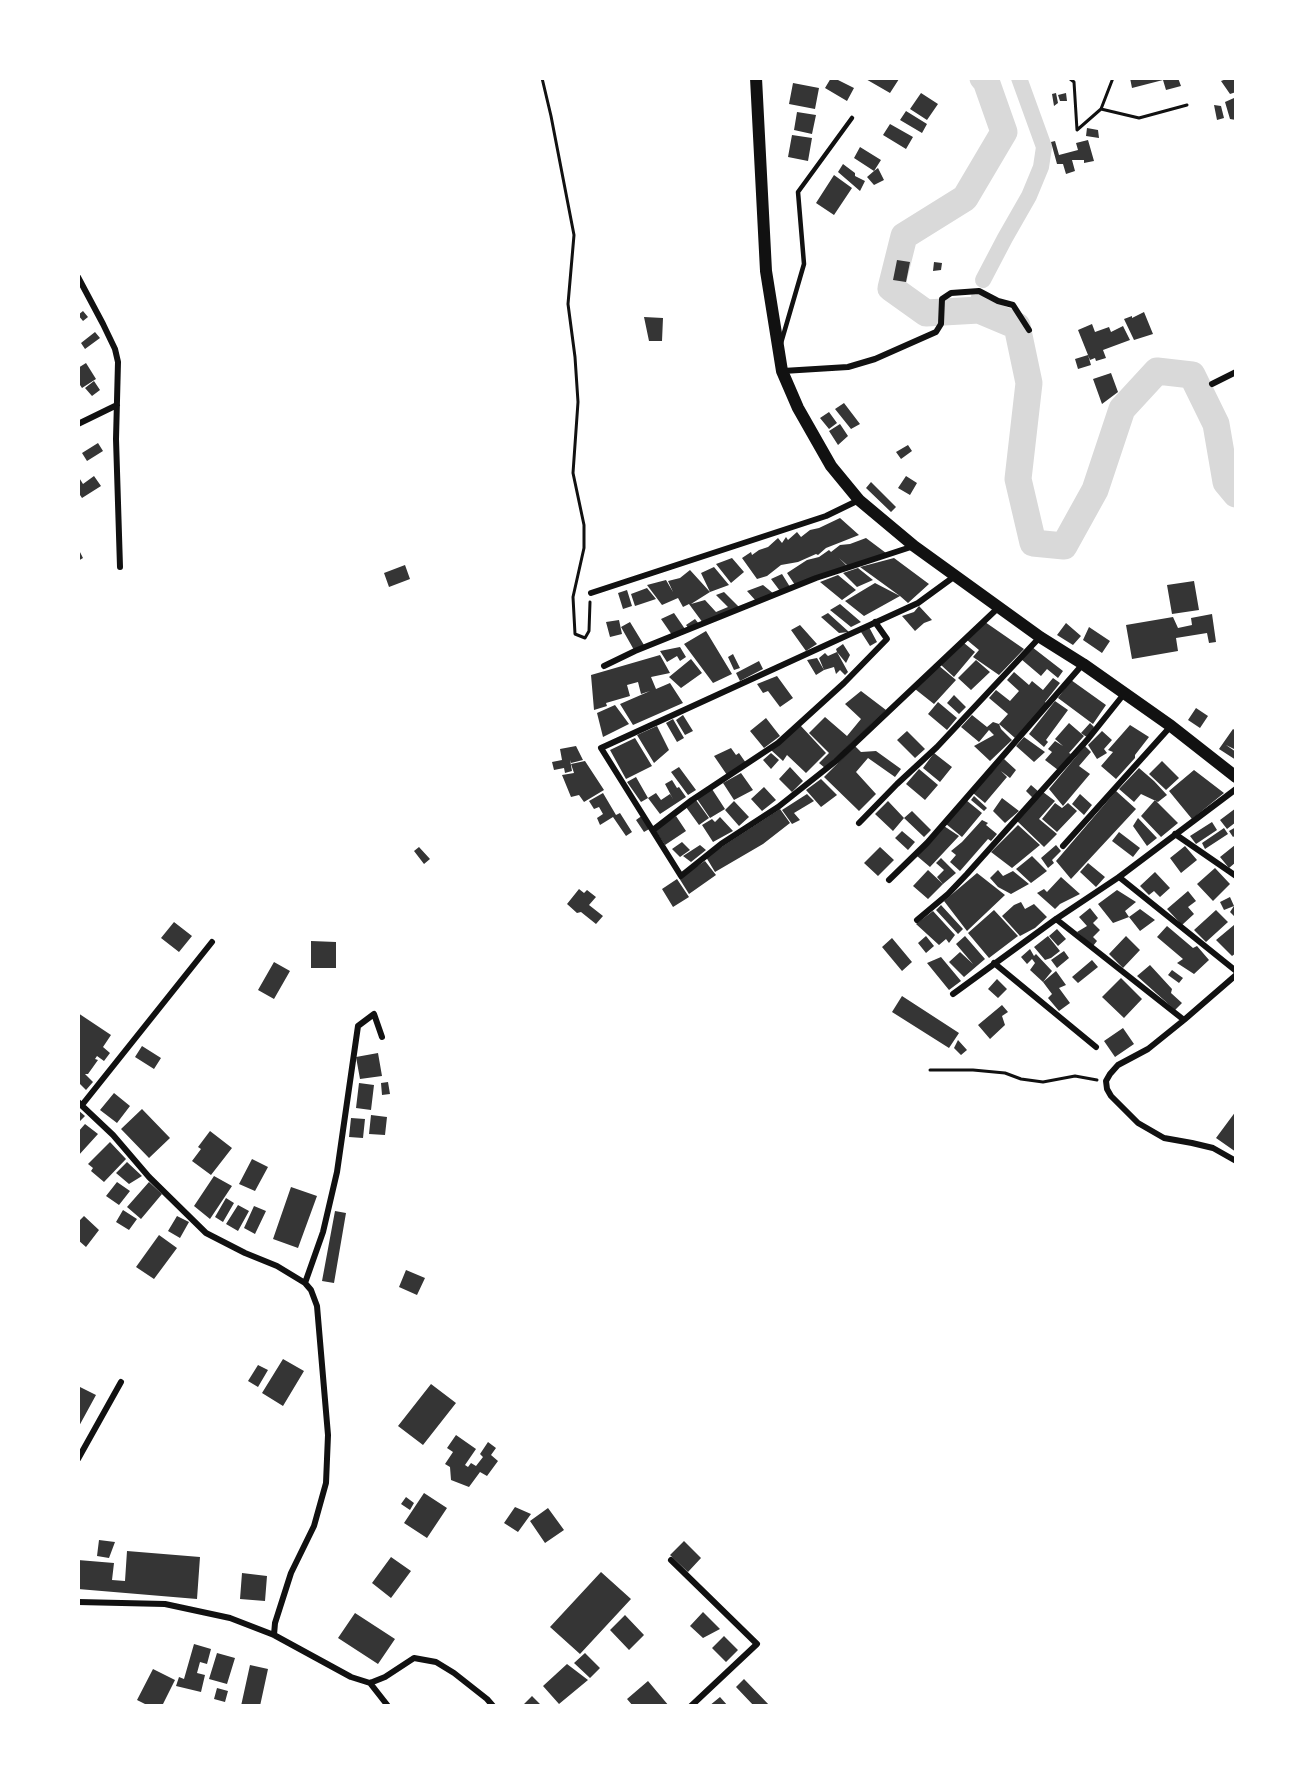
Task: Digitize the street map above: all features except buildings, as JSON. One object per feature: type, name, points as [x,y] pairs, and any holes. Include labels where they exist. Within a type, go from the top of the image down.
[{"type":"main road","points":[[756,78],[766,271],[782,371],[798,408],[831,466],[860,500],[914,546],[1040,637],[1083,664],[1171,726],[1236,777]]},
{"type":"street","points":[[78,278],[115,349],[118,362],[116,439],[120,567]]},
{"type":"street","points":[[782,371],[848,367],[866,362],[936,332],[941,324],[942,299],[951,293],[979,291],[998,301],[1013,305],[1029,330]]},
{"type":"street","points":[[1212,384],[1236,372]]},
{"type":"street","points":[[78,424],[117,405]]},
{"type":"street","points":[[591,593],[826,516],[860,500]]},
{"type":"street","points":[[604,666],[635,651],[816,578],[914,546]]},
{"type":"street","points":[[955,576],[918,603],[601,748],[681,876],[722,844],[787,801],[836,761],[999,607]]},
{"type":"street","points":[[653,830],[692,800],[778,743],[844,683],[887,639],[875,622]]},
{"type":"street","points":[[859,823],[937,747],[1040,637]]},
{"type":"street","points":[[889,880],[927,843],[1083,664]]},
{"type":"street","points":[[917,920],[948,894],[967,874],[1088,739],[1124,693]]},
{"type":"street","points":[[1063,846],[1171,726]]},
{"type":"street","points":[[953,994],[1056,919],[1119,877],[1236,789]]},
{"type":"street","points":[[1175,834],[1236,876]]},
{"type":"street","points":[[1119,877],[1236,973],[1148,1049],[1118,1065],[1106,1081],[1107,1089],[1138,1123],[1164,1138],[1213,1149],[1236,1161]]},
{"type":"street","points":[[1056,919],[1184,1020]]},
{"type":"street","points":[[212,942],[80,1103],[113,1135],[149,1177],[206,1233],[277,1266],[305,1283],[311,1290],[317,1306],[328,1435],[326,1483],[314,1526],[291,1573],[275,1623],[274,1635]]},
{"type":"street","points":[[994,963],[1096,1047]]},
{"type":"street","points":[[305,1283],[323,1232],[337,1172],[358,1026],[374,1014],[382,1037]]},
{"type":"street","points":[[78,1459],[121,1382]]},
{"type":"street","points":[[671,1560],[757,1644],[691,1706]]},
{"type":"street","points":[[78,1602],[165,1604],[230,1617],[274,1635],[351,1677],[370,1683],[388,1706]]},
{"type":"street","points":[[370,1683],[386,1677],[414,1658],[436,1662],[454,1673],[494,1706]]},
{"type":"lane","points":[[779,351],[804,264],[798,192],[852,118]]},
{"type":"path","points":[[542,78],[574,235],[568,304],[578,402],[573,473],[584,525],[584,548],[573,597],[575,634],[585,638],[589,631],[588,609],[591,593]]},
{"type":"path","points":[[1069,78],[1074,82],[1077,130],[1101,109],[1113,78]]},
{"type":"path","points":[[1101,109],[1139,118],[1187,105]]},
{"type":"path","points":[[930,1071],[973,1070],[1005,1073],[1021,1079],[1043,1082],[1076,1076],[1106,1081]]},
{"type":"waterway","points":[[983,78],[1004,132],[965,198],[904,236],[891,288],[926,313],[979,310],[1017,326],[1029,383],[1018,479],[1033,543],[1064,546],[1095,490],[1122,409],[1157,371],[1192,375],[1216,424],[1226,482],[1236,494]]},
{"type":"waterway","points":[[983,280],[1029,196],[1041,167],[1044,147],[1019,78]]},
{"type":"waterway","points":[[979,297],[979,310]]}]
